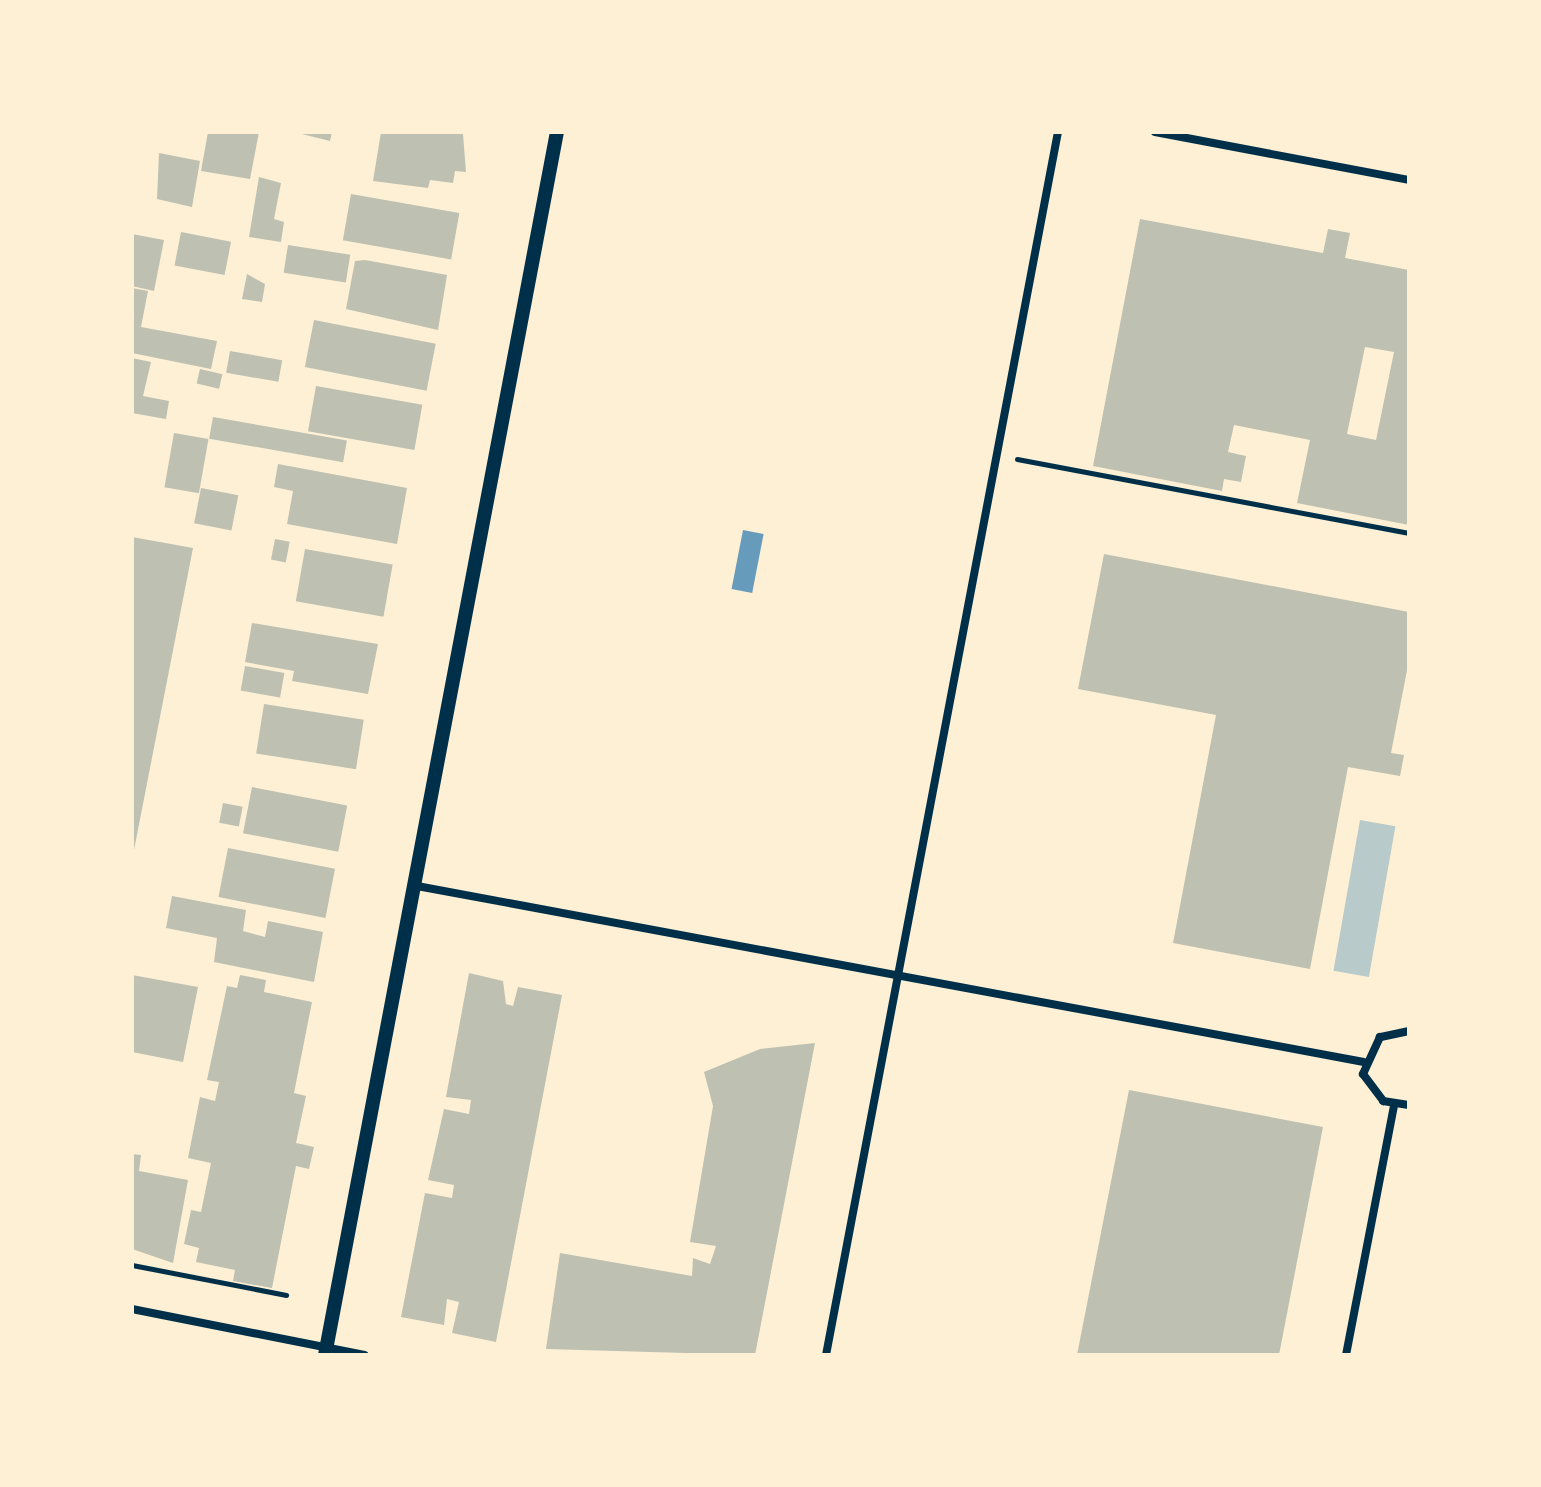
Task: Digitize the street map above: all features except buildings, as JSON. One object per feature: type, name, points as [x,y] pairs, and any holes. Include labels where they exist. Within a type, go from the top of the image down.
[{"type":"street","points":[[326,1352],[417,886],[557,132]]},
{"type":"street","points":[[826,1355],[1058,132]]},
{"type":"street","points":[[1155,132],[1409,180]]},
{"type":"street","points":[[417,886],[1364,1062]]},
{"type":"street","points":[[1409,1030],[1380,1037],[1364,1062],[1374,1094],[1394,1106],[1409,1105]]},
{"type":"street","points":[[1346,1355],[1394,1106]]},
{"type":"street","points":[[132,1309],[326,1352],[365,1355]]},
{"type":"path","points":[[998,456],[1409,533]]},
{"type":"path","points":[[132,1265],[286,1295]]},
{"type":"shaded area","points":[[1360,820],[1395,826],[1369,977],[1333,971]]},
{"type":"water","points":[[743,530],[764,534],[752,593],[732,589]]}]
